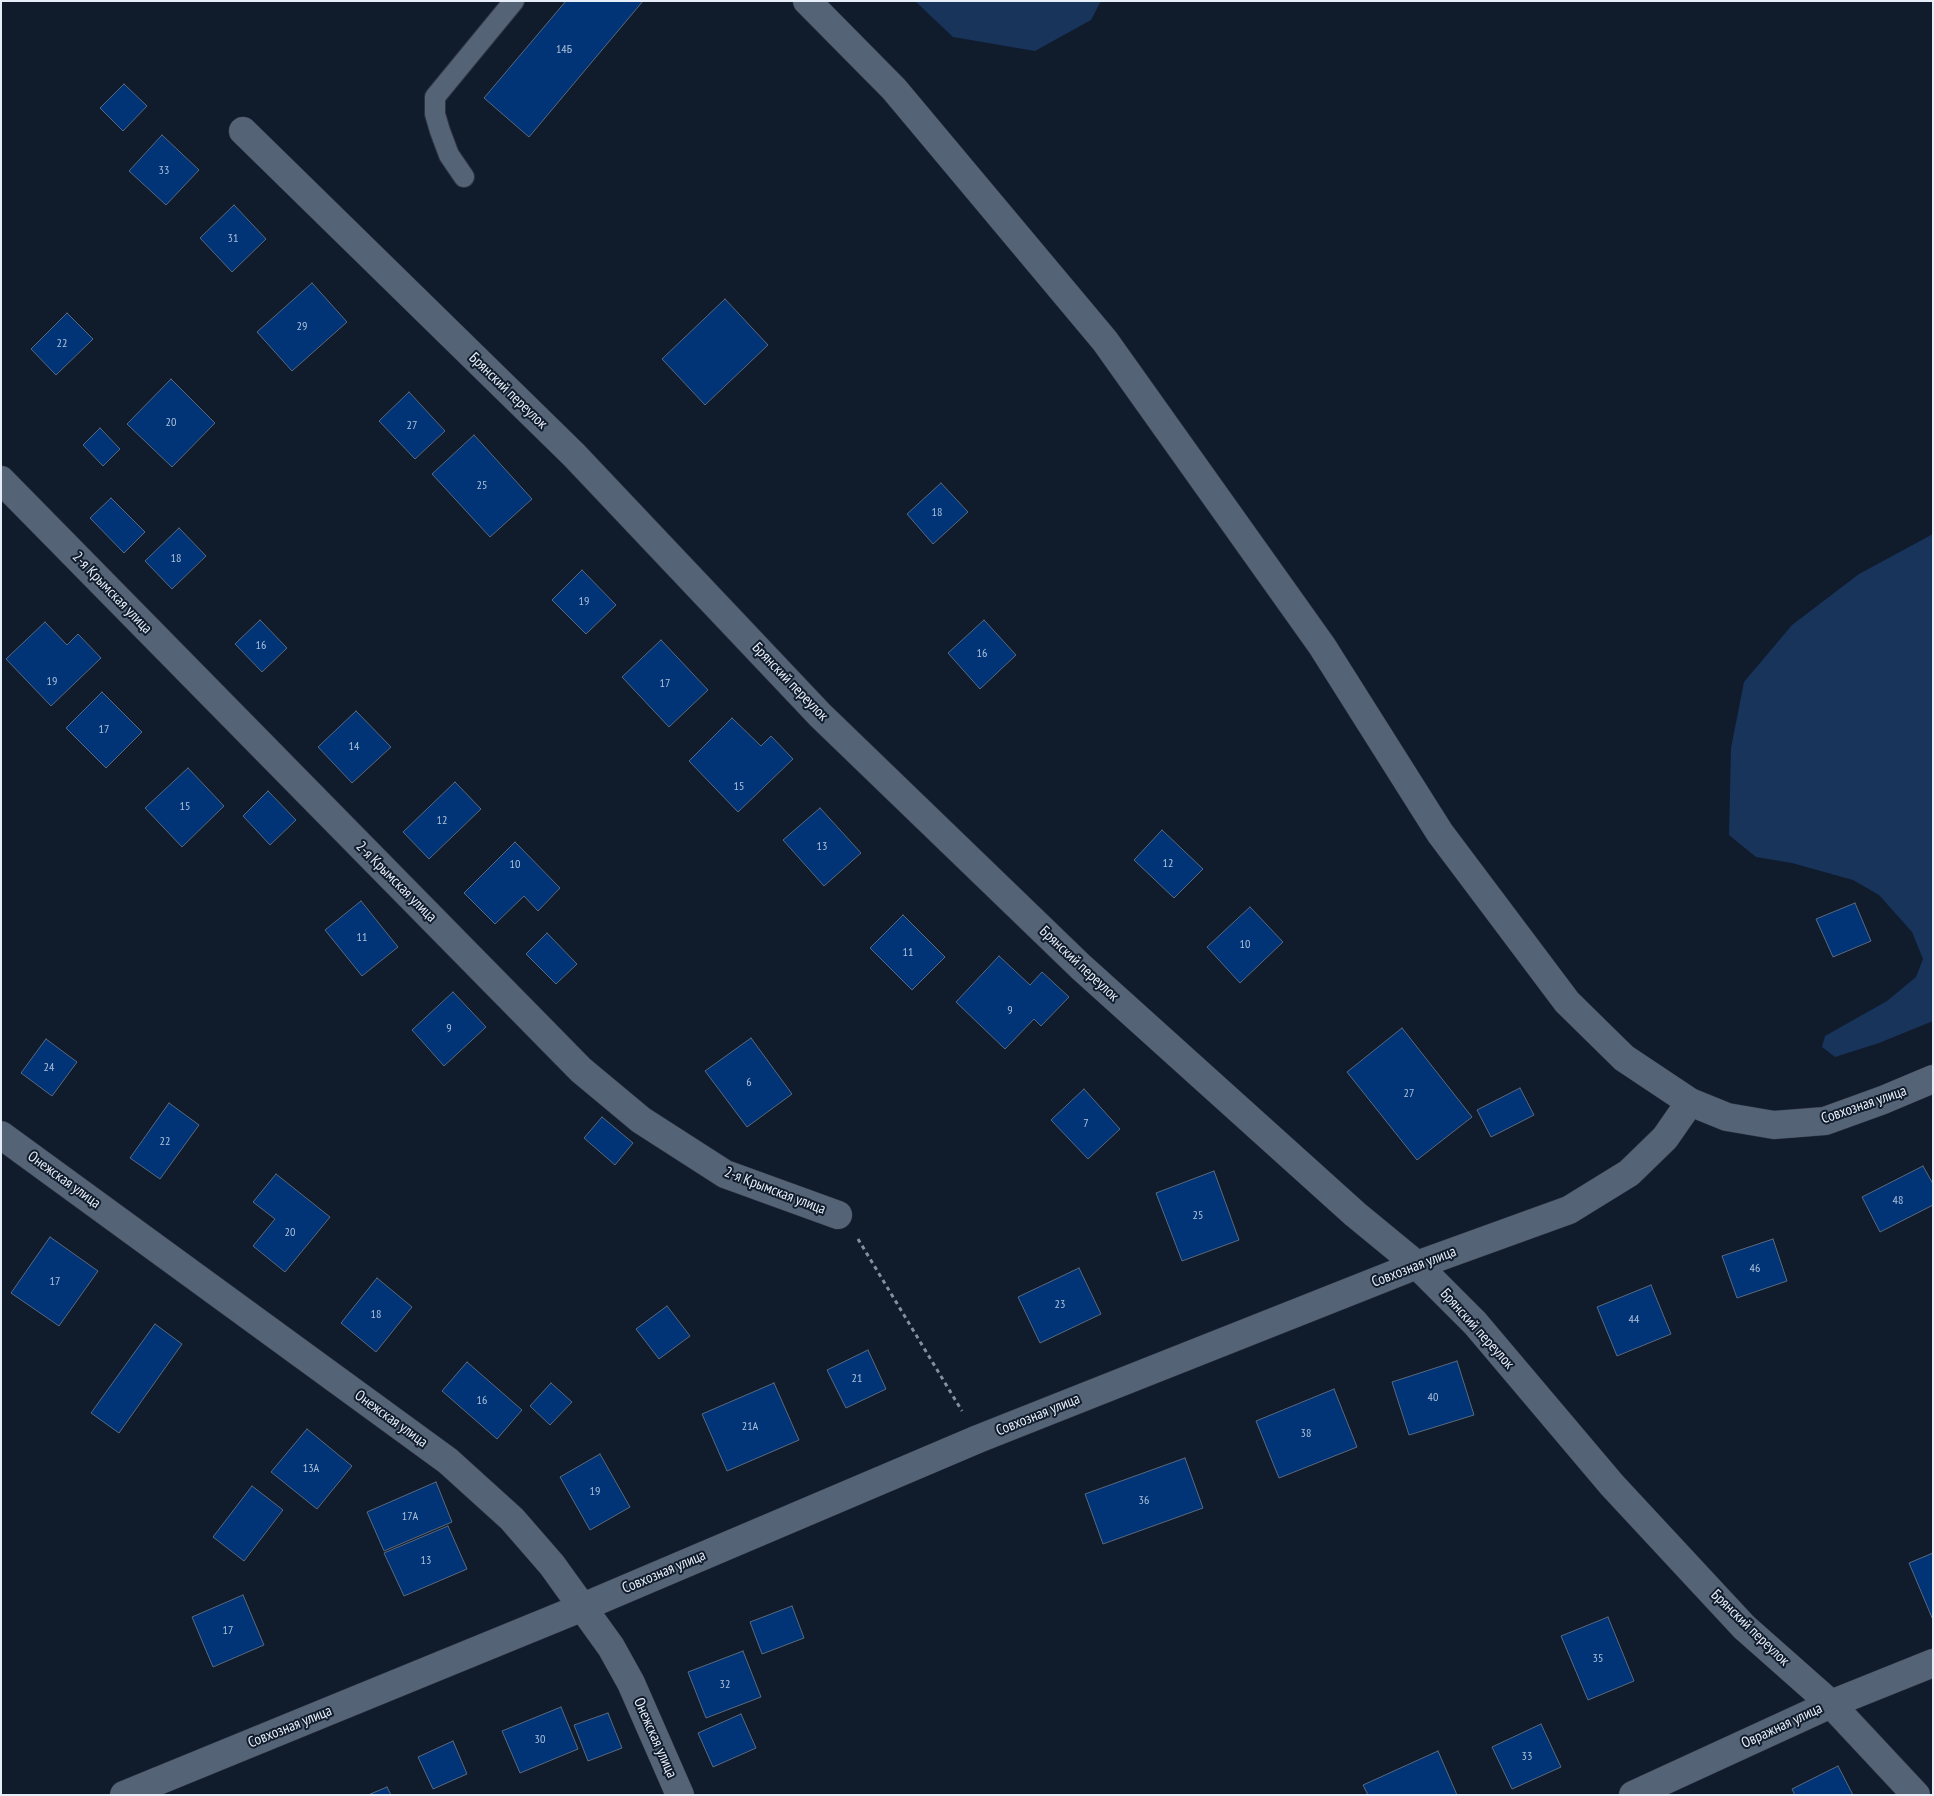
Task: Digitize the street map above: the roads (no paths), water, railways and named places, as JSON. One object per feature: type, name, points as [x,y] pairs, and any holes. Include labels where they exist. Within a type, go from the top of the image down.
[{"type":"street","points":[[807,1],[894,89],[1105,341],[1322,646],[1440,833],[1567,1002],[1624,1058],[1690,1102]]},
{"type":"street","name":"Брянский переулок","points":[[243,131],[574,455],[820,715],[1081,968],[1348,1207],[1417,1265],[1475,1323],[1612,1484],[1737,1620],[1831,1704],[1916,1795]]},
{"type":"street","name":"2-я Крымская улица","points":[[1,480],[581,1070],[641,1120],[725,1174],[838,1215]]},
{"type":"street","name":"Совхозная улица","points":[[124,1795],[583,1606],[978,1439],[1417,1265],[1569,1210],[1629,1173],[1665,1138],[1690,1102],[1727,1117],[1774,1125],[1825,1121],[1933,1080]]},
{"type":"street","name":"Онежская улица","points":[[1,1135],[448,1461],[512,1519],[552,1565],[611,1647],[631,1684],[680,1795]]},
{"type":"street","name":"Овражная улица","points":[[1633,1795],[1831,1704],[1933,1663]]},
{"type":"lane","points":[[464,177],[449,155],[440,131],[435,114],[435,96],[514,1]]}]
